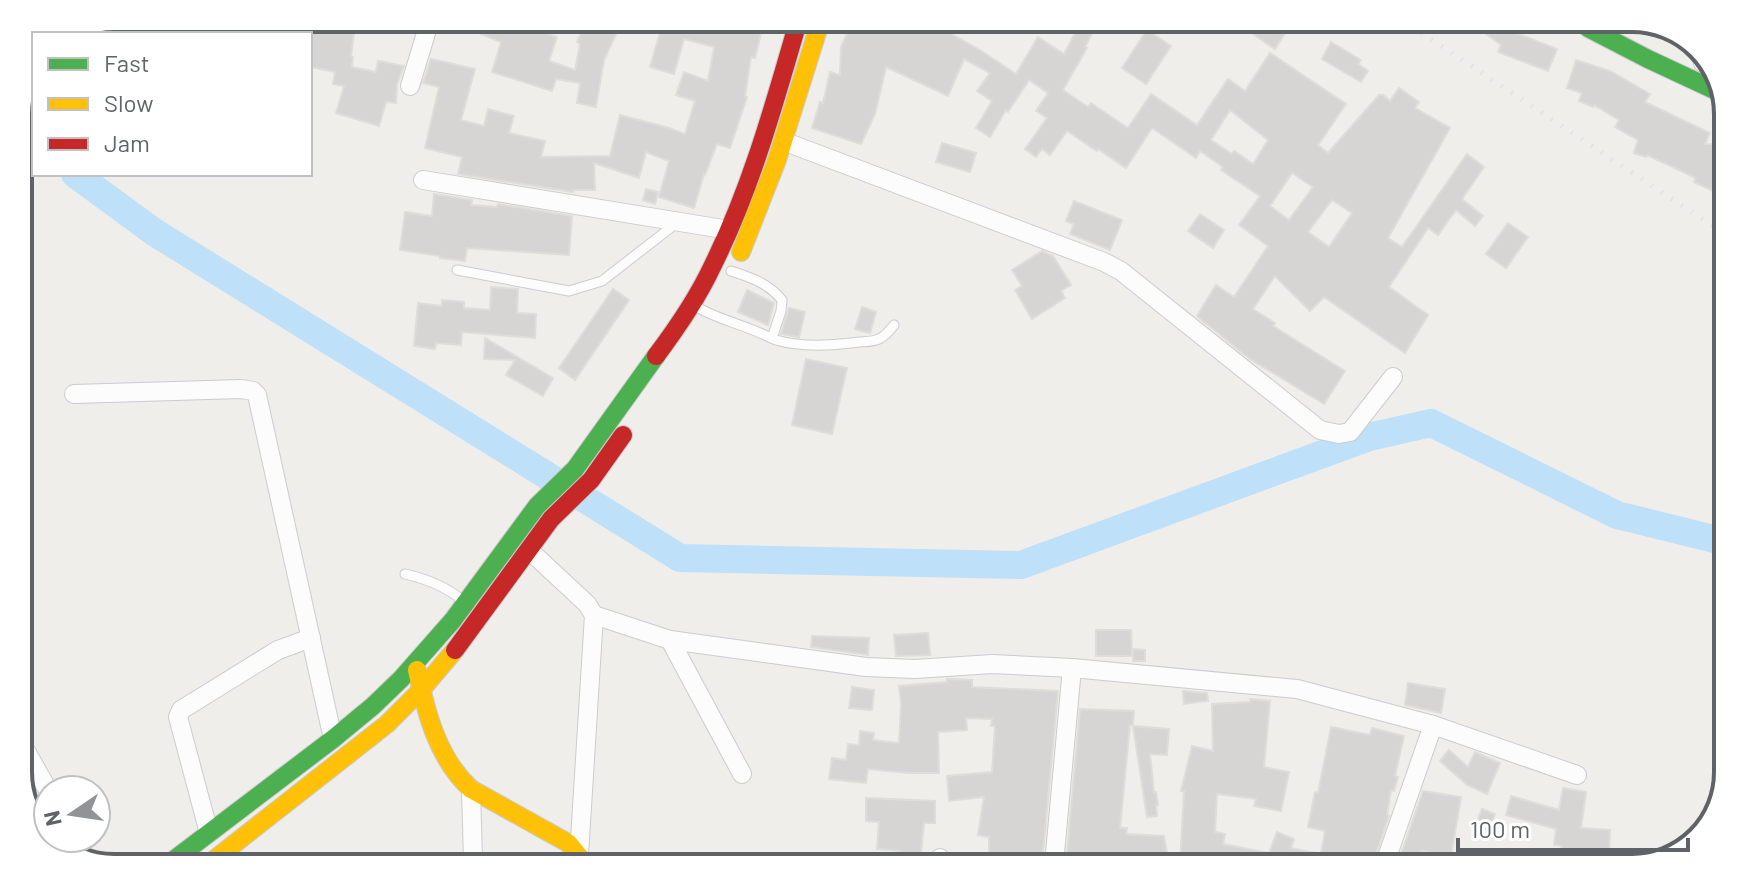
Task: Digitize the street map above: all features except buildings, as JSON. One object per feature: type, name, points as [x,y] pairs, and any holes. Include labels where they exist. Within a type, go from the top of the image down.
[{"type":"main road","points":[[700,314],[712,268],[761,148],[795,32]]},
{"type":"main road","points":[[182,854],[333,739],[373,706],[416,662],[453,620],[537,506],[575,469],[725,284],[756,216],[817,32]]},
{"type":"main road","points":[[1596,32],[1710,88]]},
{"type":"main road","points":[[1681,53],[1690,56]]},
{"type":"main road","points":[[221,854],[387,724],[421,690],[467,636],[551,519],[591,480],[637,415]]},
{"type":"main road","points":[[416,662],[421,690],[445,758],[459,778],[471,789],[568,843],[578,854]]},
{"type":"street","points":[[410,86],[426,32]]},
{"type":"street","points":[[783,141],[1121,271],[1320,430],[1339,434],[1350,432],[1393,377]]},
{"type":"street","points":[[423,180],[729,230]]},
{"type":"street","points":[[74,394],[241,389],[257,395],[333,739]]},
{"type":"street","points":[[529,550],[587,604],[594,615],[581,854]]},
{"type":"street","points":[[594,615],[670,640],[866,667],[915,669],[992,664],[1072,668],[1297,689],[1433,725],[1577,775]]},
{"type":"street","points":[[209,833],[178,717],[181,710],[278,650],[311,638]]},
{"type":"street","points":[[670,640],[742,774]]},
{"type":"street","points":[[1055,854],[1072,668]]},
{"type":"street","points":[[1388,854],[1433,725]]},
{"type":"street","points":[[471,789],[473,854]]},
{"type":"lane","points":[[457,270],[569,291],[602,281],[678,222]]},
{"type":"lane","points":[[725,284],[758,280],[782,300],[772,338]]},
{"type":"lane","points":[[700,314],[772,338],[797,344],[829,346],[877,341],[885,337],[894,325]]},
{"type":"lane","points":[[405,574],[441,585],[465,603]]},
{"type":"waterway","points":[[78,176],[154,232],[680,558],[1021,565],[1369,437],[1431,423],[1617,515],[1714,539]]},
{"type":"railway","points":[[1420,32],[1714,227]]},
{"type":"traffic: fast","points":[[1596,32],[1710,88]]},
{"type":"traffic: fast","points":[[182,854],[333,739],[401,679],[453,620],[537,506],[575,469],[656,356]]},
{"type":"traffic: slow","points":[[741,252],[777,160],[817,32]]},
{"type":"traffic: slow","points":[[221,854],[387,724],[455,650]]},
{"type":"traffic: slow","points":[[417,670],[435,734],[460,777],[471,789],[568,843],[577,854]]},
{"type":"traffic: jam","points":[[656,356],[706,279],[739,207],[795,32]]},
{"type":"traffic: jam","points":[[455,650],[551,519],[591,480],[623,435]]}]
